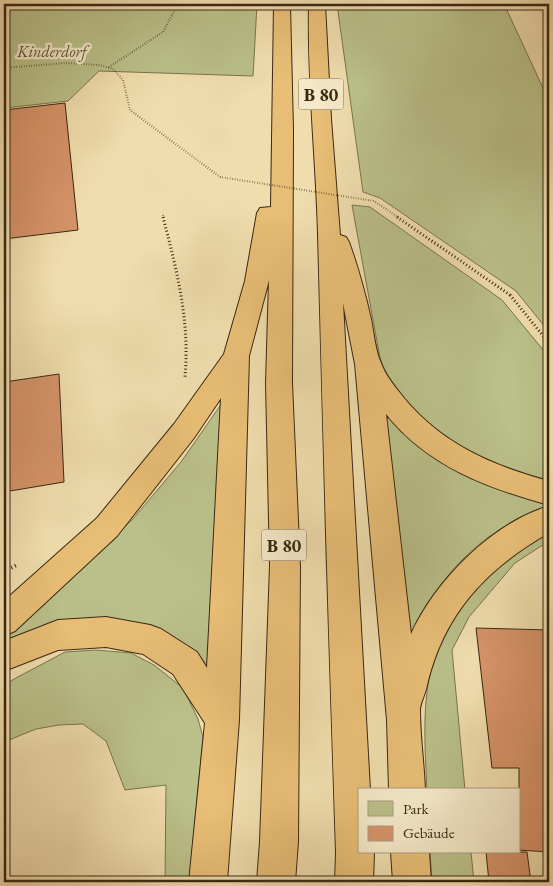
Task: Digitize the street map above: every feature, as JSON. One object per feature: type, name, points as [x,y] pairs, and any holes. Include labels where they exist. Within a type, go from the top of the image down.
[{"type":"highway","name":"B 80","points":[[276,882],[279,842],[284,566],[280,383],[282,4]]},
{"type":"highway","name":"B 80","points":[[317,4],[328,212],[341,565],[355,853],[354,882]]},
{"type":"highway","points":[[208,882],[222,720],[236,356],[257,281],[270,207],[282,174]]},
{"type":"highway","points":[[328,212],[350,277],[368,364],[404,720],[407,788]]},
{"type":"highway","points":[[4,621],[107,527],[184,431],[236,356]]},
{"type":"highway","points":[[368,364],[384,394],[398,412],[417,431],[440,449],[492,476],[549,493]]},
{"type":"highway","points":[[404,720],[413,669],[428,634],[446,604],[464,579],[490,554],[517,534],[549,518]]},
{"type":"highway","points":[[4,656],[58,635],[106,632],[150,640],[185,663],[222,720]]},
{"type":"highway","points":[[410,854],[412,882]]},
{"type":"path","points":[[4,10],[6,4]]},
{"type":"path","points":[[109,67],[163,32],[178,4]]},
{"type":"path","points":[[4,68],[91,63],[109,67],[121,76],[132,113],[220,177],[374,201],[510,295],[549,342]]},
{"type":"path","points":[[163,215],[186,310],[188,355],[184,384]]},
{"type":"path","points":[[4,571],[20,564]]},
{"type":"green space","name":"Kinderdorf","points":[[4,4],[257,4],[253,76],[99,71],[68,101],[4,108]]},
{"type":"green space","points":[[337,4],[549,4],[505,6],[549,101],[549,332],[516,291],[380,198],[363,192]]},
{"type":"green space","points":[[352,205],[370,207],[502,300],[549,357],[549,481],[485,464],[429,429],[391,385],[380,358]]},
{"type":"green space","points":[[222,403],[210,667],[195,653],[159,631],[4,650],[4,636],[132,520],[181,462]]},
{"type":"green space","points":[[390,418],[424,450],[462,474],[504,491],[549,503],[549,505],[505,526],[468,554],[439,588],[414,631],[405,629],[385,419]]},
{"type":"green space","points":[[549,532],[549,541],[515,563],[469,617],[452,650],[465,788],[427,788],[426,700],[434,657],[442,636],[453,616],[489,574],[517,550]]},
{"type":"green space","points":[[96,650],[131,653],[154,665],[183,688],[198,719],[203,737],[189,882],[165,882],[166,785],[125,790],[106,741],[83,724],[59,725],[36,729],[4,742],[4,686],[65,652]]},
{"type":"green space","points":[[430,854],[471,854],[474,882],[432,882]]},
{"type":"building","points":[[65,103],[78,230],[4,239],[4,110]]},
{"type":"building","points":[[59,374],[64,482],[4,492],[4,382]]},
{"type":"building","points":[[476,628],[549,630],[549,852],[520,850],[519,768],[492,768]]},
{"type":"building","points":[[520,852],[527,852],[531,882],[489,882],[486,854],[520,854]]}]
